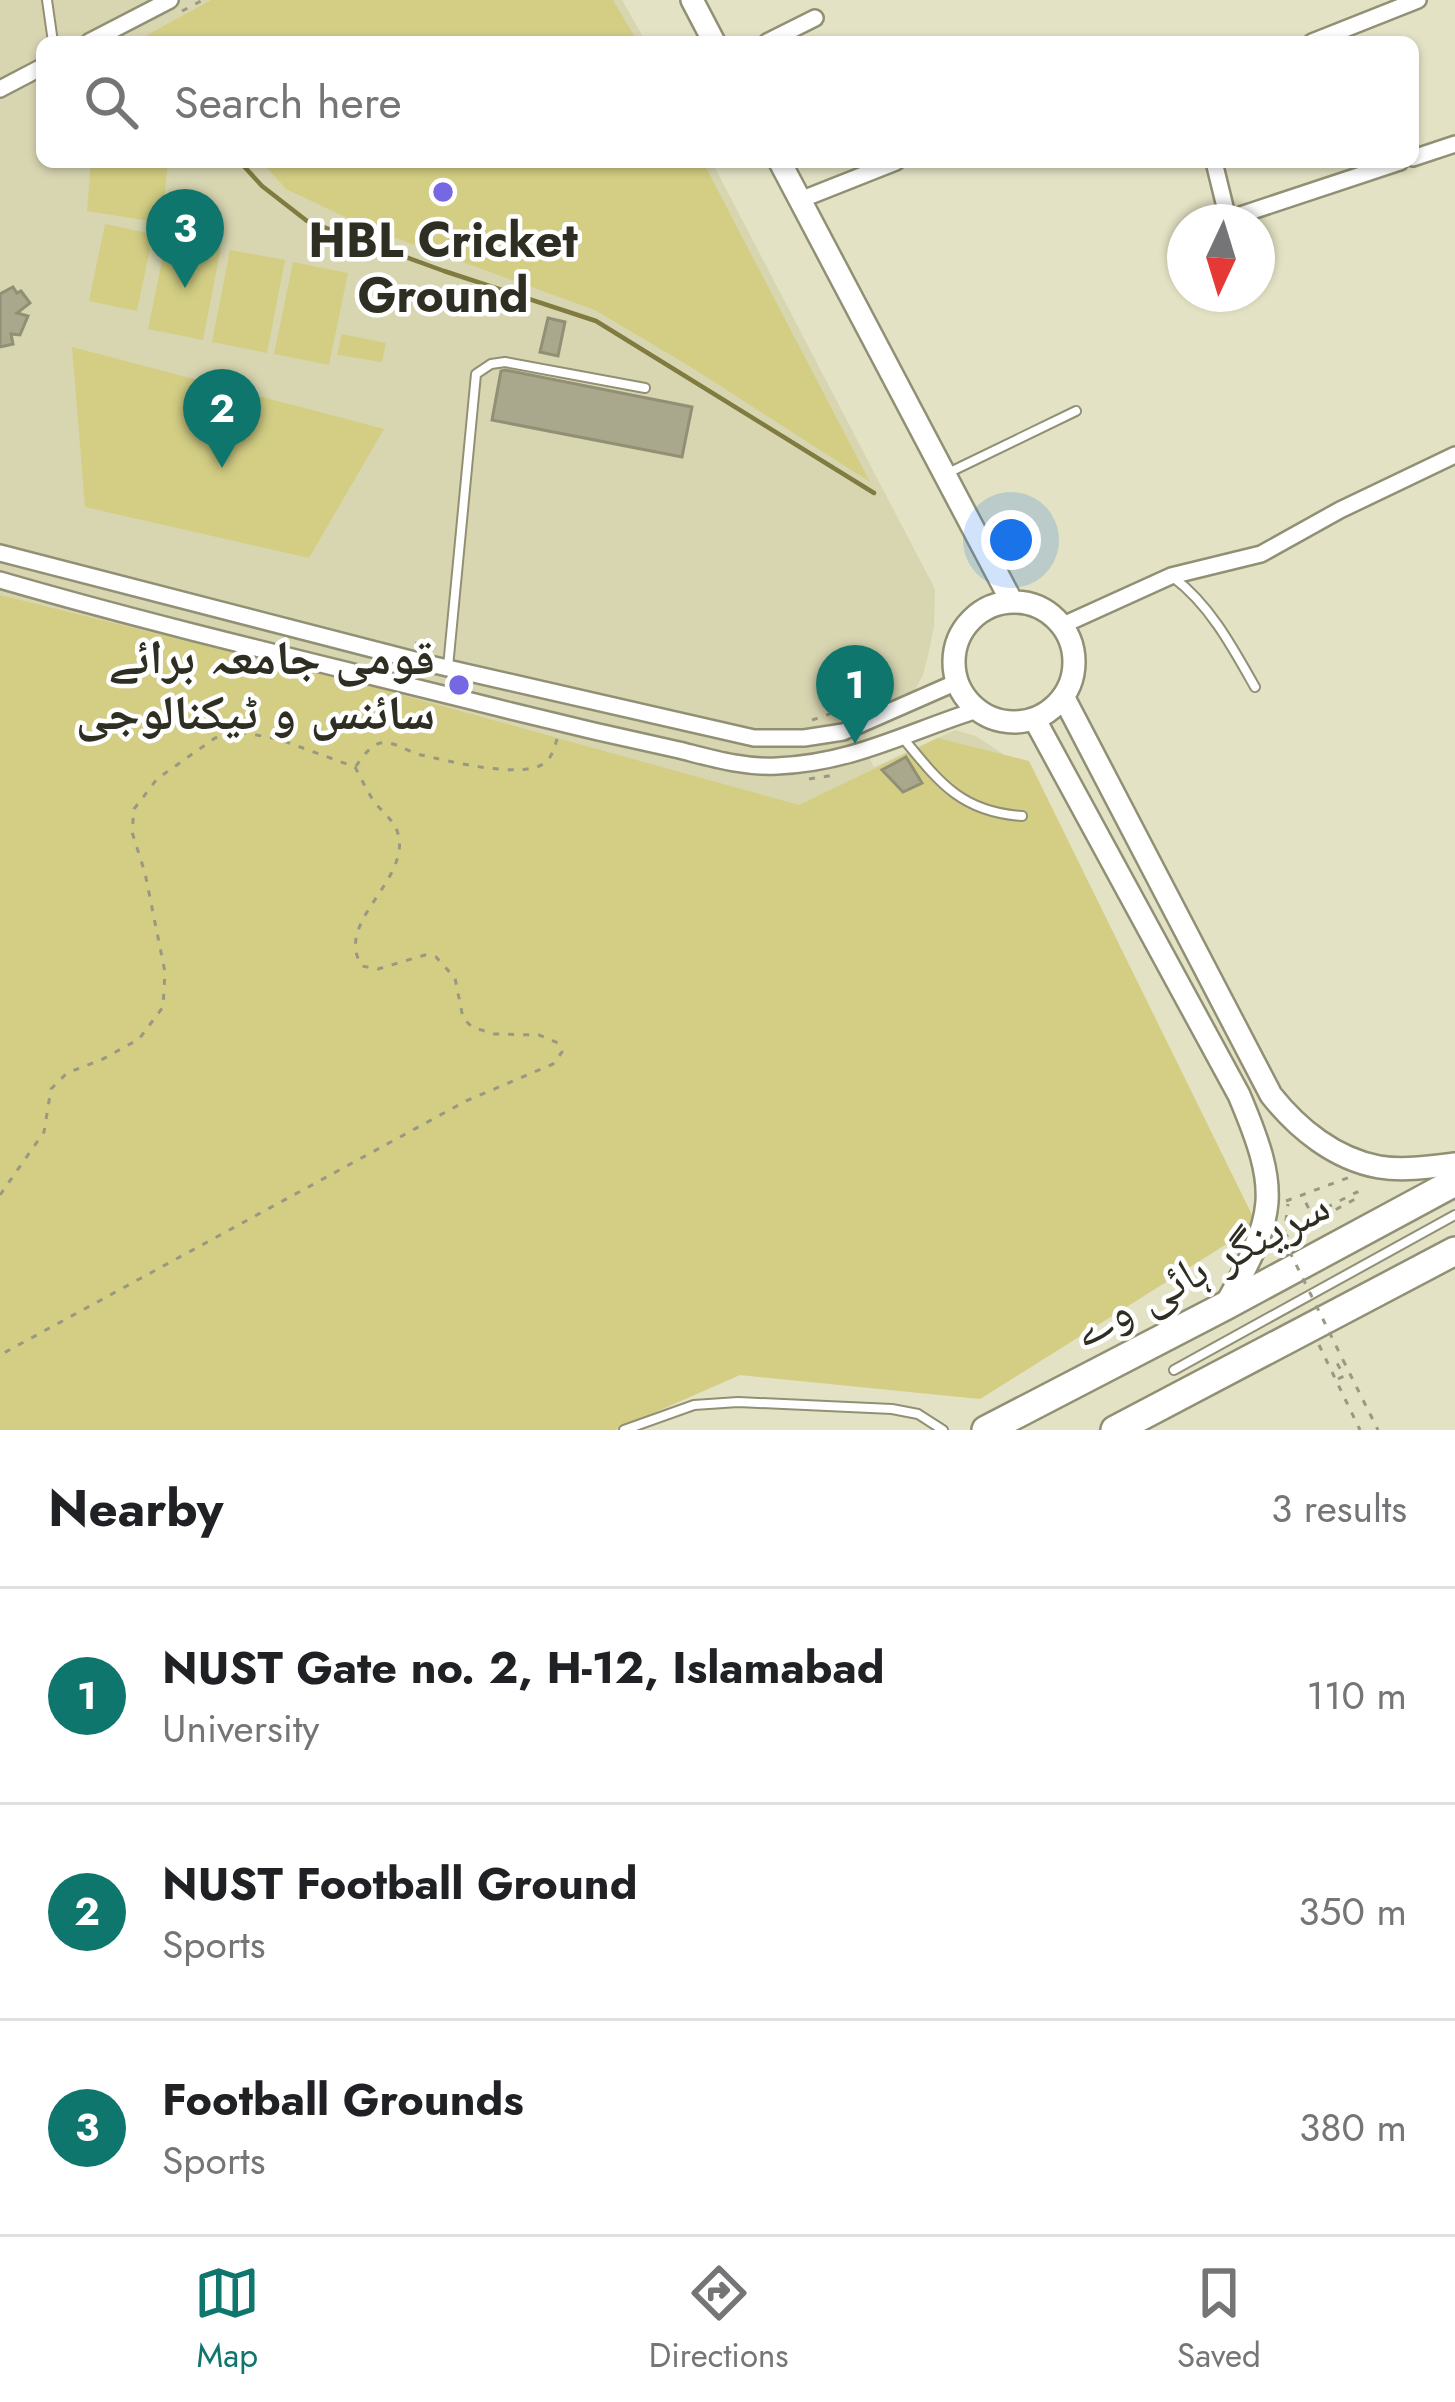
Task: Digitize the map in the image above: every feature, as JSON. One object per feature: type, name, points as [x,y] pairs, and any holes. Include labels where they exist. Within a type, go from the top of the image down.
[{"type":"highway","name":"سرینگر ہائی وے","points":[[986,1430],[1455,1182]]},
{"type":"highway","points":[[1115,1430],[1455,1251]]},
{"type":"main road","points":[[692,0],[712,36]]},
{"type":"main road","points":[[783,168],[1012,602]]},
{"type":"main road","points":[[1012,602],[1048,612],[1063,626],[1076,661],[1064,698],[1035,720],[1015,723],[995,720],[965,698],[957,682],[954,652],[977,615],[993,605],[1012,602]]},
{"type":"main road","points":[[1064,698],[1271,1095],[1289,1118],[1312,1137],[1378,1167],[1455,1164]]},
{"type":"main road","points":[[1035,720],[1228,1075],[1260,1144],[1268,1187],[1264,1224],[1255,1252],[1225,1306]]},
{"type":"street","points":[[101,36],[170,0]]},
{"type":"street","points":[[1327,36],[1418,0]]},
{"type":"street","points":[[779,36],[815,17]]},
{"type":"street","points":[[0,89],[36,70]]},
{"type":"street","points":[[1419,156],[1455,145]]},
{"type":"street","points":[[800,200],[881,168]]},
{"type":"street","points":[[1215,168],[1228,219],[1382,168]]},
{"type":"street","points":[[1063,626],[1172,576],[1262,554],[1455,455]]},
{"type":"street","points":[[0,554],[430,664],[448,660],[754,738],[804,738],[850,730],[957,682]]},
{"type":"street","points":[[0,580],[149,623],[737,764],[772,767],[834,761],[977,710]]},
{"type":"street","points":[[425,690],[430,664]]},
{"type":"lane","points":[[47,0],[52,36]]},
{"type":"lane","points":[[448,660],[476,374],[505,362],[645,388]]},
{"type":"lane","points":[[945,474],[1076,411]]},
{"type":"lane","points":[[1172,576],[1192,592],[1255,687]]},
{"type":"lane","points":[[902,736],[957,797],[981,809],[1022,816]]},
{"type":"lane","points":[[1174,1370],[1455,1216]]},
{"type":"lane","points":[[624,1430],[694,1405],[738,1402],[892,1409],[918,1414],[943,1430]]},
{"type":"path","points":[[402,640],[448,660]]},
{"type":"path","points":[[803,722],[841,710],[850,730]]},
{"type":"path","points":[[355,767],[376,745],[387,743],[414,754],[491,767],[540,766],[549,759],[560,724]]},
{"type":"path","points":[[0,1195],[44,1132],[51,1090],[67,1073],[139,1039],[163,1007],[165,972],[132,832],[134,809],[158,779],[215,738],[240,732],[278,739],[355,767],[376,804],[389,815],[400,845],[386,888],[355,940],[355,955],[362,966],[378,969],[424,955],[436,957],[455,978],[463,1018],[472,1027],[494,1034],[539,1035],[559,1042],[562,1052],[554,1064],[466,1102],[0,1355]]},
{"type":"path","points":[[1378,1167],[1288,1200],[1283,1238],[1378,1430]]},
{"type":"path","points":[[1283,1238],[1359,1198],[1357,1192],[1312,1215],[1302,1195]]},
{"type":"path","points":[[1310,1327],[1360,1430]]},
{"type":"path","points":[[1336,1380],[1344,1376],[1337,1363],[1343,1360]]},
{"type":"shaded area","name":"قومی جامعہ برائے سائنس و ٹیکنالوجی","points":[[0,0],[622,0],[643,36],[36,36],[36,168],[715,168],[935,589],[929,651],[913,694],[852,721],[874,767],[955,730],[976,736],[1009,758],[0,1373]]},
{"type":"shaded area","points":[[211,0],[613,0],[634,36],[148,36]]},
{"type":"shaded area","points":[[91,168],[167,168],[162,223],[87,211]]},
{"type":"shaded area","points":[[267,168],[706,168],[870,482],[595,310],[368,228],[286,189]]},
{"type":"shaded area","points":[[105,224],[153,234],[137,311],[89,301]]},
{"type":"shaded area","points":[[167,236],[221,247],[203,340],[148,329]]},
{"type":"shaded area","points":[[230,250],[285,260],[267,353],[212,342]]},
{"type":"shaded area","points":[[293,262],[348,273],[329,365],[274,354]]},
{"type":"shaded area","points":[[342,334],[386,343],[382,362],[337,355]]},
{"type":"shaded area","points":[[72,347],[384,429],[309,558],[85,507]]},
{"type":"shaded area","points":[[0,595],[377,688],[799,805],[938,738],[1029,761],[1257,1225],[980,1399],[740,1375],[615,1430],[0,1430]]},
{"type":"building","points":[[13,287],[30,303],[17,313],[28,316],[20,335],[11,334],[13,344],[0,347],[0,294]]},
{"type":"building","points":[[548,318],[565,322],[558,356],[540,352]]},
{"type":"building","points":[[501,371],[692,407],[682,457],[492,420]]},
{"type":"building","points":[[906,757],[922,783],[903,792],[882,770]]},
{"type":"waterway","points":[[246,168],[307,221],[596,321],[874,493]]},
{"type":"place","name":"HBL Cricket Ground","points":[[443,192]]},
{"type":"place","name":"Football Grounds","points":[[185,288]]},
{"type":"place","name":"NUST Football Ground","points":[[222,468]]},
{"type":"place","name":"قومی جامعہ برائے سائنس و ٹیکنالوجی","points":[[459,685]]},
{"type":"place","name":"NUST Gate no. 2, H-12, Islamabad","points":[[855,744]]}]
